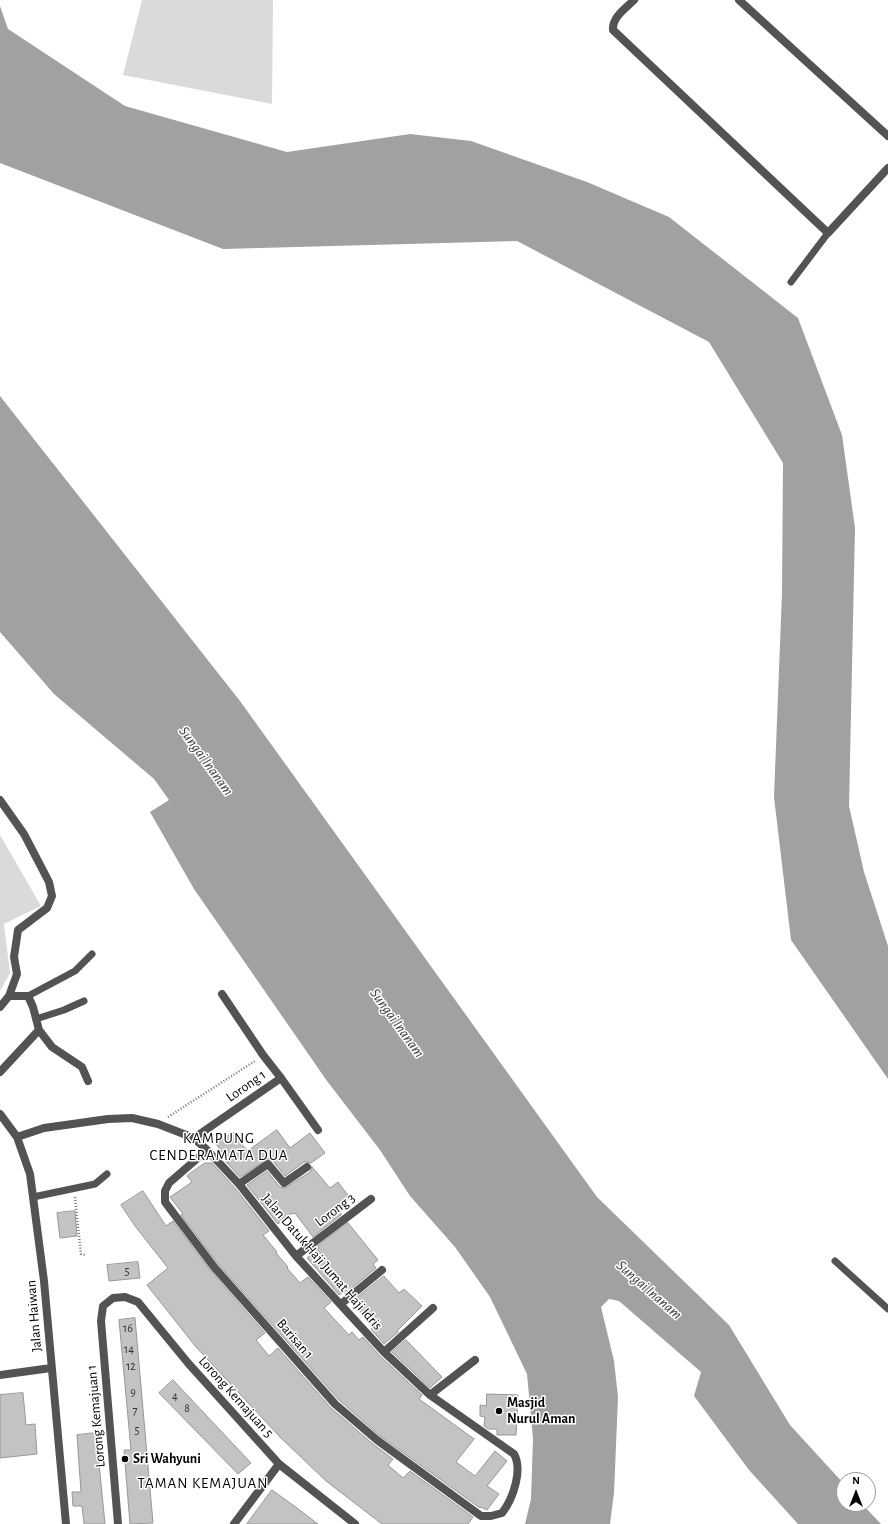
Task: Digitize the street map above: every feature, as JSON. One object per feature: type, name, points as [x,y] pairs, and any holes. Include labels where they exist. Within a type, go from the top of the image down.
[{"type":"street","points":[[634,0],[616,18],[613,25],[613,30],[828,233],[888,168]]},
{"type":"street","points":[[739,0],[888,136]]},
{"type":"street","points":[[0,800],[24,834],[49,882],[52,896],[47,908],[18,930],[14,957],[17,974],[9,996],[0,1007]]},
{"type":"street","points":[[222,994],[263,1055],[281,1078]]},
{"type":"street","points":[[9,996],[28,996],[39,1030],[52,1046],[82,1067],[88,1081]]},
{"type":"street","points":[[0,1072],[39,1030]]},
{"type":"street","name":"Lorong 1","points":[[194,1138],[281,1078],[318,1130]]},
{"type":"street","name":"Jalan Haiwan","points":[[0,1114],[17,1137],[30,1174],[34,1197],[44,1281],[66,1524]]},
{"type":"street","name":"Jalan Datuk Haji Jumat Haji Idris","points":[[17,1137],[44,1128],[132,1118],[158,1124],[194,1138],[239,1184],[296,1256],[384,1352],[430,1395],[514,1454],[518,1460],[513,1493],[509,1504],[502,1513],[491,1516],[481,1516]]},
{"type":"street","name":"Barisan 1","points":[[207,1150],[169,1182],[165,1191],[165,1202],[170,1209],[214,1267],[335,1404],[377,1440],[481,1516]]},
{"type":"street","points":[[239,1184],[268,1164],[284,1183],[306,1167]]},
{"type":"street","name":"Lorong 3","points":[[296,1256],[371,1199]]},
{"type":"street","points":[[340,1304],[382,1270]]},
{"type":"street","name":"Lorong Kemajuan 5","points":[[103,1306],[113,1298],[125,1297],[138,1302],[188,1363],[279,1464],[354,1524]]},
{"type":"street","name":"Lorong Kemajuan 1","points":[[103,1306],[101,1321],[118,1524]]},
{"type":"street","points":[[384,1352],[434,1308]]},
{"type":"street","points":[[430,1395],[475,1360]]},
{"type":"street","points":[[0,1375],[51,1368]]},
{"type":"street","points":[[234,1524],[279,1464]]},
{"type":"lane","points":[[791,282],[828,233]]},
{"type":"lane","points":[[28,996],[75,971],[92,954]]},
{"type":"lane","points":[[36,1018],[64,1010],[84,1001]]},
{"type":"lane","points":[[34,1197],[95,1184],[107,1174]]},
{"type":"lane","points":[[835,1261],[888,1310]]},
{"type":"path","points":[[158,1124],[263,1055]]},
{"type":"path","points":[[74,1189],[81,1254],[86,1255]]},
{"type":"shaded area","points":[[142,0],[273,0],[272,104],[123,75]]},
{"type":"shaded area","points":[[0,835],[41,906],[4,924],[10,973],[0,991]]},
{"type":"water","points":[[0,6],[8,29],[125,106],[287,152],[410,134],[471,141],[587,182],[669,217],[798,318],[842,435],[855,528],[849,806],[864,872],[888,946],[888,1079],[791,940],[774,797],[782,593],[783,463],[709,342],[517,241],[223,249],[0,163]]},
{"type":"water","name":"Sungai Inanam","points":[[0,396],[240,701],[597,1197],[729,1325],[790,1425],[836,1475],[836,1512],[870,1512],[881,1524],[798,1524],[749,1470],[694,1396],[701,1372],[619,1301],[609,1299],[601,1307],[614,1361],[618,1397],[614,1493],[610,1524],[525,1524],[531,1499],[533,1439],[527,1374],[490,1297],[455,1247],[410,1196],[380,1150],[327,1081],[194,889],[150,812],[169,800],[154,779],[54,694],[0,632]]},
{"type":"building","points":[[277,1130],[290,1148],[310,1133],[325,1153],[311,1163],[304,1162],[285,1176],[272,1160],[268,1159],[240,1177],[226,1162],[229,1162],[216,1144],[233,1132],[247,1151]]},
{"type":"building","points":[[205,1163],[212,1163],[235,1188],[269,1231],[263,1235],[300,1283],[308,1277],[331,1302],[324,1308],[349,1335],[352,1332],[359,1340],[363,1337],[380,1356],[422,1395],[419,1399],[474,1439],[456,1462],[475,1476],[495,1451],[507,1461],[487,1486],[499,1494],[487,1510],[481,1507],[480,1508],[380,1436],[339,1400],[218,1264],[181,1215],[183,1214],[170,1197],[192,1182],[187,1176]]},
{"type":"building","points":[[312,1167],[330,1188],[338,1182],[350,1198],[337,1208],[341,1215],[313,1237],[295,1213],[292,1213],[278,1224],[247,1185],[267,1171],[280,1187],[285,1188],[310,1172]]},
{"type":"building","points":[[143,1191],[166,1226],[173,1221],[210,1270],[265,1333],[256,1340],[269,1356],[278,1348],[331,1408],[393,1459],[388,1465],[403,1478],[410,1471],[473,1517],[468,1524],[382,1524],[326,1481],[281,1438],[196,1347],[147,1285],[168,1268],[135,1226],[121,1205]]},
{"type":"building","points":[[75,1211],[77,1236],[60,1238],[57,1213]]},
{"type":"building","points":[[348,1223],[378,1260],[373,1264],[376,1268],[345,1294],[343,1292],[339,1295],[307,1258],[319,1248],[318,1246]]},
{"type":"building","points":[[138,1262],[140,1278],[109,1281],[107,1265]]},
{"type":"building","points":[[384,1276],[399,1293],[404,1289],[422,1306],[397,1331],[398,1332],[384,1344],[371,1329],[373,1326],[352,1302]]},
{"type":"building","points":[[135,1318],[153,1523],[130,1524],[124,1450],[131,1450],[119,1320]]},
{"type":"building","points":[[406,1340],[442,1377],[430,1388],[392,1352]]},
{"type":"building","points":[[173,1380],[251,1463],[238,1474],[159,1393]]},
{"type":"building","points":[[23,1393],[26,1425],[35,1424],[37,1454],[0,1458],[0,1395]]},
{"type":"building","name":"Masjid Nurul Aman","points":[[487,1394],[518,1395],[516,1435],[497,1435],[497,1429],[488,1429],[484,1426],[485,1417],[480,1416],[480,1405],[486,1406]]},
{"type":"building","points":[[96,1433],[105,1524],[84,1524],[82,1506],[73,1506],[72,1492],[81,1492],[77,1435]]},
{"type":"building","points":[[272,1490],[297,1508],[318,1524],[247,1524]]},
{"type":"place","name":"Masjid Nurul Aman","points":[[499,1411]]},
{"type":"place","name":"Sri Wahyuni","points":[[125,1459]]},
{"type":"district","name":"KAMPUNG CENDERAMATA DUA","points":[[219,1146]]},
{"type":"district","name":"TAMAN KEMAJUAN","points":[[203,1483]]}]
